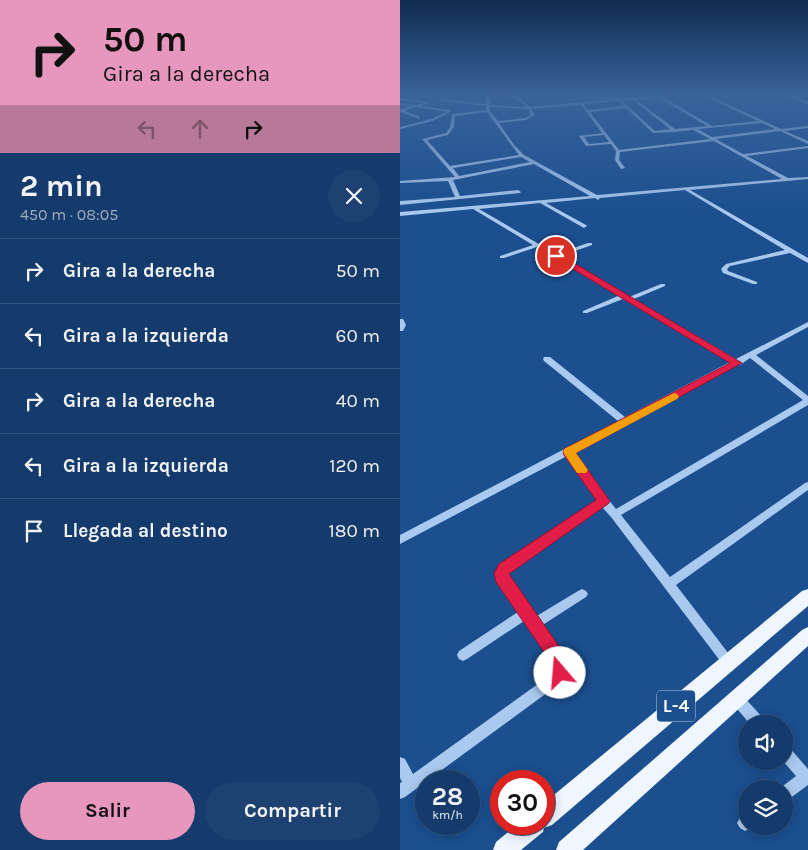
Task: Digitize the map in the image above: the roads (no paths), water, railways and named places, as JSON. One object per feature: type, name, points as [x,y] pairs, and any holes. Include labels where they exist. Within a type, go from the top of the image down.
[{"type":"main road","name":"L-4","points":[[555,808],[808,596]]},
{"type":"main road","name":"L-4","points":[[567,850],[808,635]]},
{"type":"main road","points":[[504,850],[522,835]]},
{"type":"street","points":[[447,134],[424,139],[458,177]]},
{"type":"street","points":[[505,134],[522,156],[599,198]]},
{"type":"street","points":[[611,143],[588,145],[580,136],[604,134],[618,151],[617,160],[623,168]]},
{"type":"street","points":[[702,134],[788,180]]},
{"type":"street","points":[[618,151],[753,134]]},
{"type":"street","points":[[788,134],[808,145]]},
{"type":"street","points":[[743,155],[800,148],[808,145]]},
{"type":"street","points":[[800,148],[808,153]]},
{"type":"street","points":[[450,167],[522,156]]},
{"type":"street","points":[[400,182],[450,179],[534,163]]},
{"type":"street","points":[[400,214],[543,203],[808,178]]},
{"type":"street","points":[[450,179],[458,198]]},
{"type":"street","points":[[687,190],[808,261]]},
{"type":"street","points":[[400,203],[518,192]]},
{"type":"street","points":[[543,203],[584,226]]},
{"type":"street","points":[[476,208],[737,363]]},
{"type":"street","points":[[556,256],[590,244]]},
{"type":"street","points":[[502,258],[538,245]]},
{"type":"street","points":[[755,283],[725,272],[724,268],[790,251]]},
{"type":"street","points":[[585,312],[663,285]]},
{"type":"street","points":[[400,321],[402,325],[400,329]]},
{"type":"street","points":[[400,540],[808,324]]},
{"type":"street","points":[[615,514],[808,400],[751,355]]},
{"type":"street","points":[[547,359],[626,422]]},
{"type":"street","points":[[569,452],[603,501],[615,514],[668,586],[728,662]]},
{"type":"street","points":[[668,586],[808,486]]},
{"type":"street","points":[[400,764],[406,788],[554,680],[560,673],[561,663],[502,578],[501,573],[504,568],[603,501]]},
{"type":"street","points":[[534,624],[582,594]]},
{"type":"street","points":[[462,655],[526,613]]},
{"type":"street","points":[[737,699],[751,715]]},
{"type":"street","points":[[793,762],[807,777],[793,787]]}]
